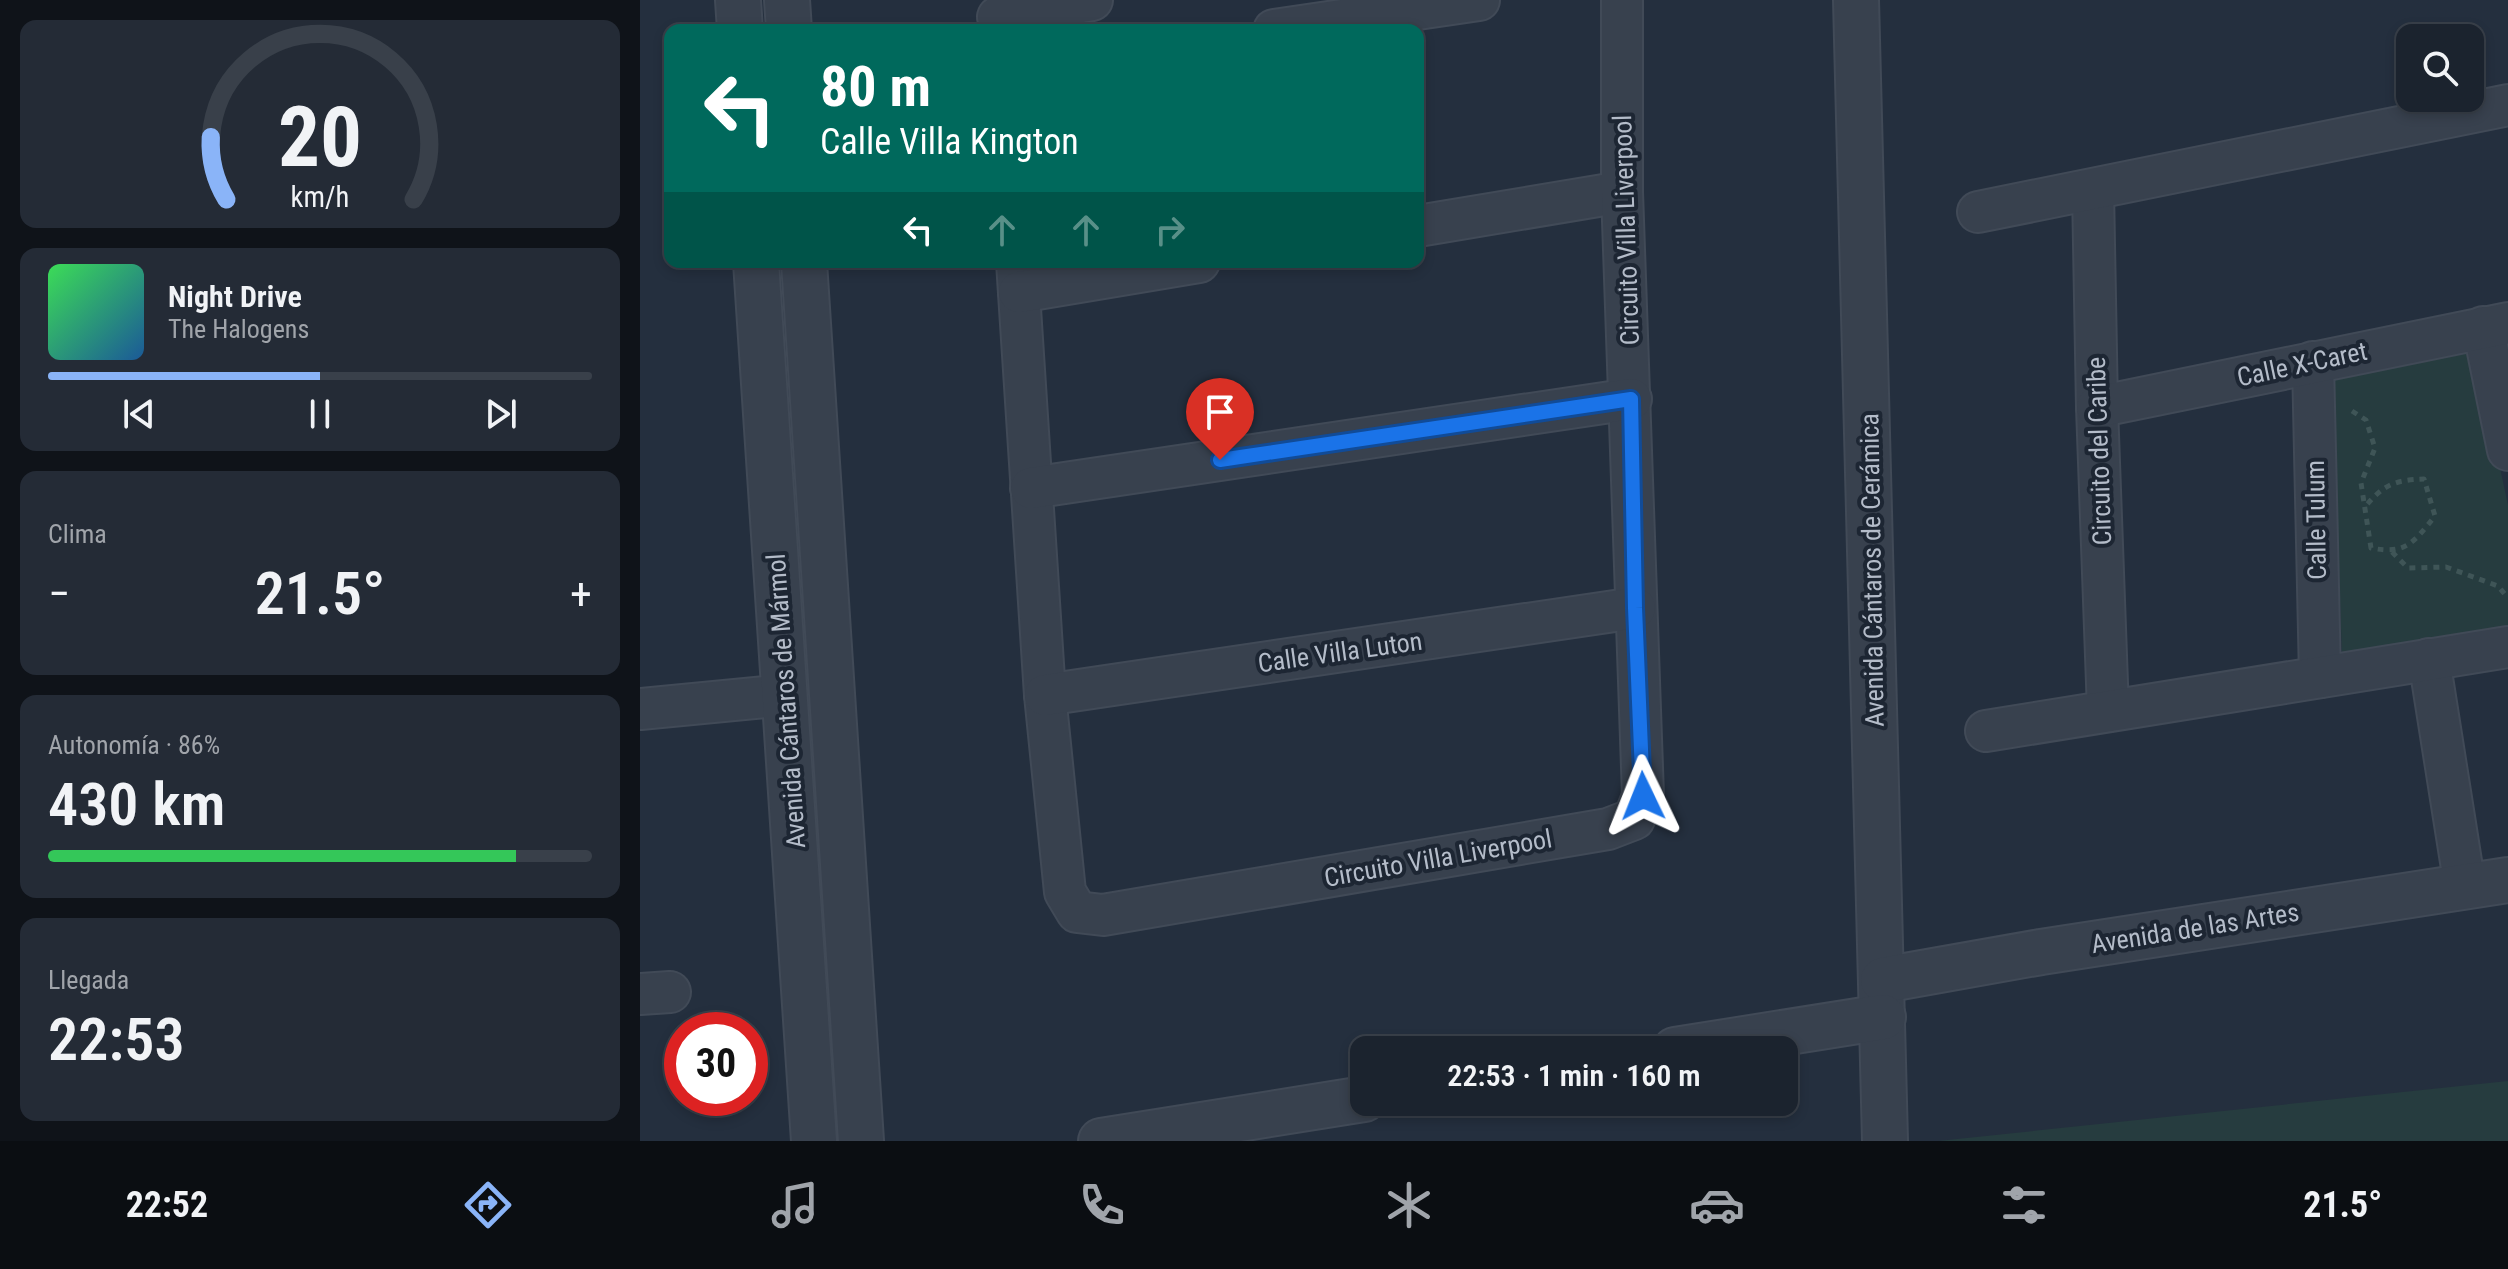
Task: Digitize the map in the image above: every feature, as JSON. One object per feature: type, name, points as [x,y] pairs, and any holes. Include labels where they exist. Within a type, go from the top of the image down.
[{"type":"street","points":[[738,0],[740,24]]},
{"type":"street","points":[[787,0],[789,24]]},
{"type":"street","points":[[998,16],[1092,0]]},
{"type":"street","points":[[1315,24],[1479,0]]},
{"type":"street","name":"Circuito Villa Liverpool","points":[[1018,277],[1045,695],[1065,892],[1077,912],[1103,915],[1608,829],[1634,819],[1643,796],[1622,192],[1622,0]]},
{"type":"street","name":"Avenida Cántaros de Cerámica","points":[[1856,0],[1883,998],[1883,1141]]},
{"type":"street","points":[[1978,212],[2508,105]]},
{"type":"street","name":"Circuito del Caribe","points":[[2093,190],[2108,711]]},
{"type":"street","points":[[1424,225],[1622,192]]},
{"type":"street","name":"Avenida Cántaros de Mármol","points":[[756,268],[814,1141]]},
{"type":"street","name":"Avenida Cántaros de Mármol","points":[[804,268],[861,1141]]},
{"type":"street","points":[[1018,277],[1127,268]]},
{"type":"street","points":[[2496,325],[2508,450]]},
{"type":"street","name":"Calle X-Caret","points":[[2097,407],[2496,325]]},
{"type":"street","name":"Calle Tulum","points":[[2313,362],[2320,677]]},
{"type":"street","points":[[1031,488],[1631,399]]},
{"type":"street","name":"Calle Villa Luton","points":[[1045,695],[1635,608]]},
{"type":"street","points":[[1986,731],[2508,647]]},
{"type":"street","points":[[2429,659],[2465,887]]},
{"type":"street","points":[[640,709],[786,695]]},
{"type":"street","name":"Avenida de las Artes","points":[[1731,1036],[1883,998],[2041,952],[2508,880]]},
{"type":"street","points":[[1101,1141],[1350,1101]]},
{"type":"path","points":[[2314,402],[2336,401],[2366,420],[2375,448],[2361,483],[2371,548],[2392,552],[2408,568],[2446,567],[2498,586],[2508,598]]},
{"type":"path","points":[[2364,508],[2379,489],[2400,480],[2424,479],[2435,516],[2417,539],[2392,552]]},
{"type":"green space","points":[[2475,352],[2508,505],[2508,632],[2342,656],[2332,380]]},
{"type":"green space","points":[[2508,1081],[2508,1141],[1938,1141]]},
{"type":"route","points":[[1220,460],[1631,399],[1643,796]]}]
